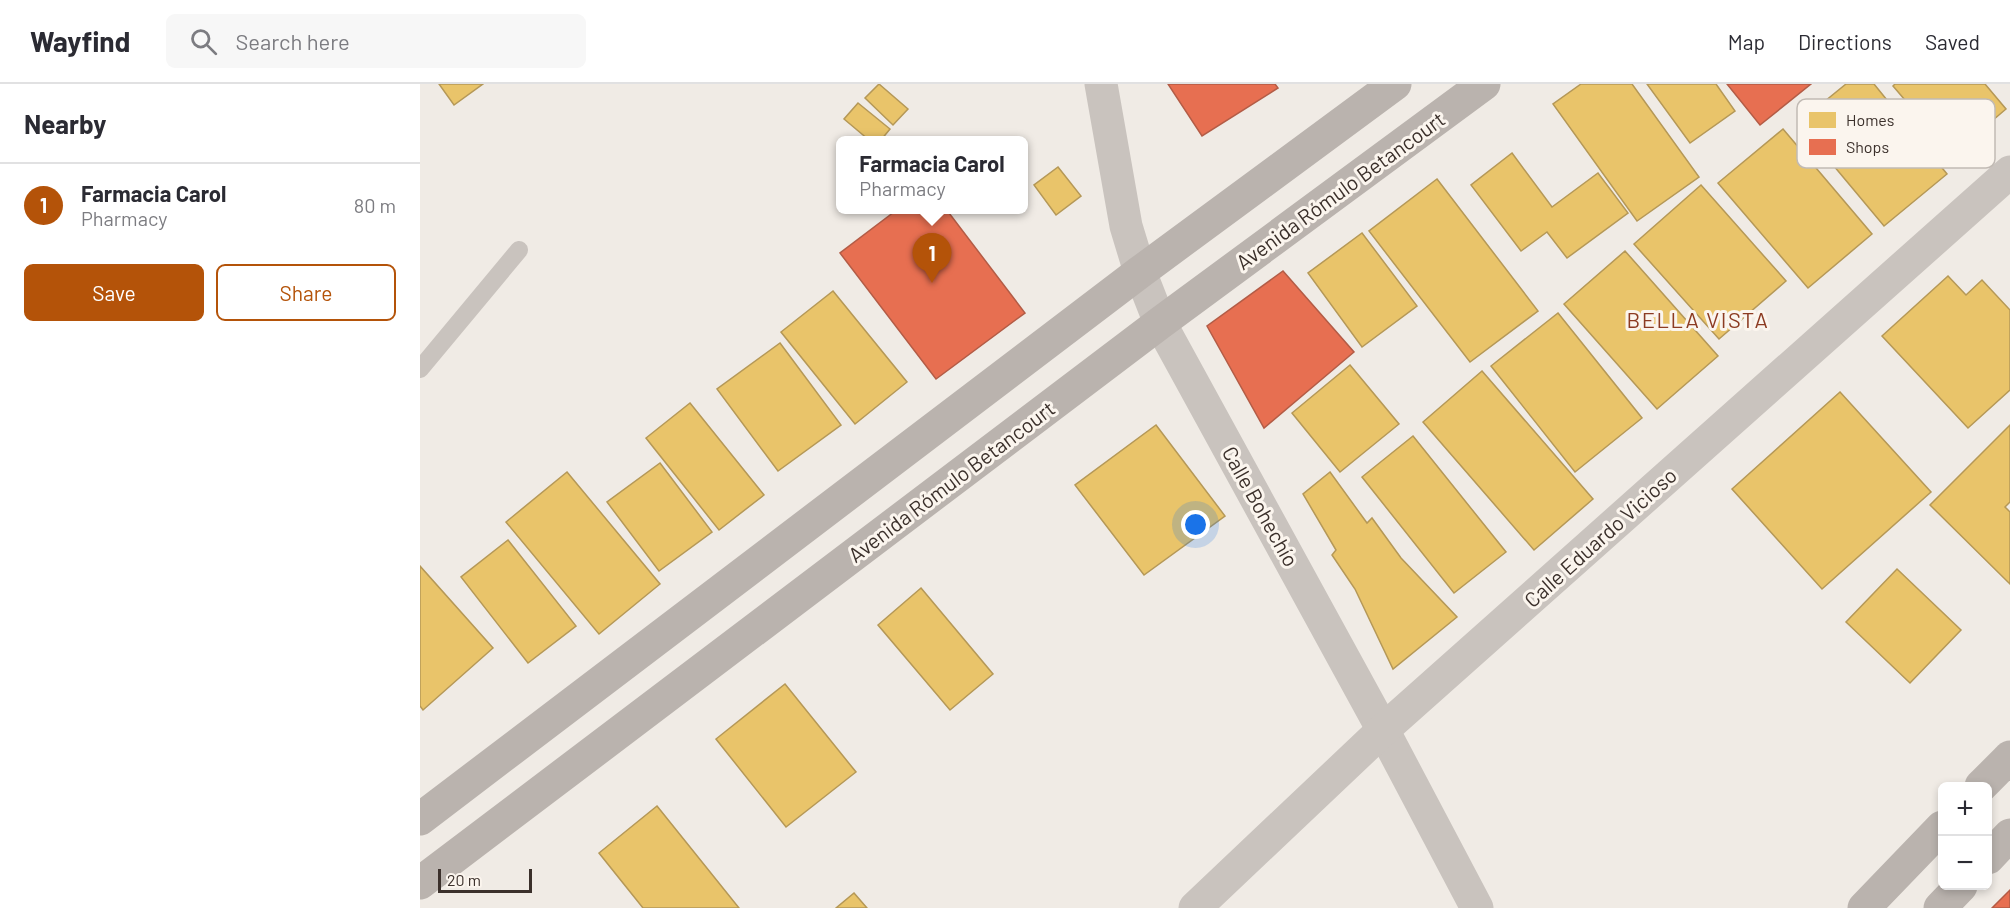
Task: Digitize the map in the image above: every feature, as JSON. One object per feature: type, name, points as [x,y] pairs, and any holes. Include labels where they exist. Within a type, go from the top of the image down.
[{"type":"main road","name":"Avenida Rómulo Betancourt","points":[[420,883],[1161,323],[1484,84]]},
{"type":"main road","points":[[420,819],[1383,88]]},
{"type":"main road","points":[[1985,782],[2010,757]]},
{"type":"main road","points":[[1864,908],[1938,831]]},
{"type":"main road","points":[[1992,854],[2010,835]]},
{"type":"main road","points":[[1940,908],[1956,890]]},
{"type":"street","name":"Calle Bohechío","points":[[1101,84],[1126,226],[1140,272],[1161,323],[1383,730],[1477,908]]},
{"type":"street","name":"Calle Eduardo Vicioso","points":[[1195,908],[1383,730],[2010,172]]},
{"type":"lane","points":[[420,369],[519,250]]},
{"type":"building: Homes","points":[[439,84],[483,84],[454,105]]},
{"type":"building: Homes","points":[[879,84],[908,109],[893,125],[865,98]]},
{"type":"building: Homes","points":[[1581,84],[1632,84],[1699,177],[1637,221],[1553,104]]},
{"type":"building: Homes","points":[[1647,84],[1716,84],[1735,111],[1690,143]]},
{"type":"building: Homes","points":[[1846,84],[1874,84],[1886,99],[1828,99]]},
{"type":"building: Homes","points":[[1895,84],[1985,84],[2006,109],[1995,118],[1995,99],[1904,99],[1893,86]]},
{"type":"building: Homes","points":[[858,103],[890,129],[884,136],[864,136],[844,119]]},
{"type":"building: Homes","points":[[1783,129],[1797,146],[1797,168],[1816,168],[1872,234],[1808,288],[1718,183]]},
{"type":"building: Homes","points":[[1512,153],[1552,207],[1598,173],[1628,213],[1567,258],[1547,232],[1521,251],[1471,185]]},
{"type":"building: Homes","points":[[1058,167],[1081,196],[1056,215],[1034,185]]},
{"type":"building: Homes","points":[[1836,168],[1942,168],[1947,174],[1884,226]]},
{"type":"building: Homes","points":[[1437,179],[1538,311],[1470,362],[1369,231]]},
{"type":"building: Homes","points":[[1701,185],[1786,281],[1719,339],[1634,244]]},
{"type":"building: Homes","points":[[1362,233],[1417,306],[1362,347],[1308,273]]},
{"type":"building: Homes","points":[[1625,251],[1718,356],[1657,409],[1564,304]]},
{"type":"building: Homes","points":[[1948,276],[1966,295],[1982,280],[2010,310],[2010,390],[1968,428],[1882,336]]},
{"type":"building: Homes","points":[[833,291],[907,382],[855,424],[781,332]]},
{"type":"building: Homes","points":[[1558,313],[1642,418],[1575,472],[1491,366]]},
{"type":"building: Homes","points":[[780,343],[841,425],[778,471],[717,389]]},
{"type":"building: Homes","points":[[1350,365],[1399,424],[1340,472],[1292,413]]},
{"type":"building: Homes","points":[[1482,371],[1593,499],[1534,550],[1423,422]]},
{"type":"building: Homes","points":[[1840,392],[1931,492],[1822,589],[1732,489]]},
{"type":"building: Homes","points":[[690,403],[764,495],[719,530],[646,438]]},
{"type":"building: Homes","points":[[1156,425],[1225,516],[1144,575],[1075,485]]},
{"type":"building: Homes","points":[[2010,425],[2010,502],[2005,507],[2010,512],[2010,584],[1930,505]]},
{"type":"building: Homes","points":[[1413,436],[1506,552],[1454,593],[1362,477]]},
{"type":"building: Homes","points":[[660,463],[712,532],[659,571],[607,502]]},
{"type":"building: Homes","points":[[567,472],[660,584],[599,634],[506,522]]},
{"type":"building: Homes","points":[[1330,472],[1367,523],[1372,518],[1401,558],[1457,617],[1393,669],[1355,589],[1332,555],[1336,550],[1303,494]]},
{"type":"building: Homes","points":[[508,540],[576,626],[528,663],[461,577]]},
{"type":"building: Homes","points":[[420,566],[493,648],[423,710],[420,706]]},
{"type":"building: Homes","points":[[1897,569],[1961,630],[1910,683],[1846,622]]},
{"type":"building: Homes","points":[[921,588],[993,674],[950,710],[878,625]]},
{"type":"building: Homes","points":[[785,684],[856,772],[786,827],[716,739]]},
{"type":"building: Homes","points":[[657,806],[739,908],[643,908],[599,853]]},
{"type":"building: Homes","points":[[854,893],[867,908],[836,908]]},
{"type":"building: Shops","points":[[1168,84],[1275,84],[1278,88],[1202,136]]},
{"type":"building: Shops","points":[[1727,84],[1811,84],[1760,125]]},
{"type":"building: Shops","points":[[891,214],[950,214],[1025,313],[936,379],[840,253]]},
{"type":"building: Shops","points":[[1283,271],[1354,352],[1264,428],[1207,326]]},
{"type":"building: Shops","points":[[2010,890],[2010,908],[1992,908]]},
{"type":"place","name":"Farmacia Carol","points":[[932,283]]},
{"type":"district","name":"BELLA VISTA","points":[[1698,319]]}]
